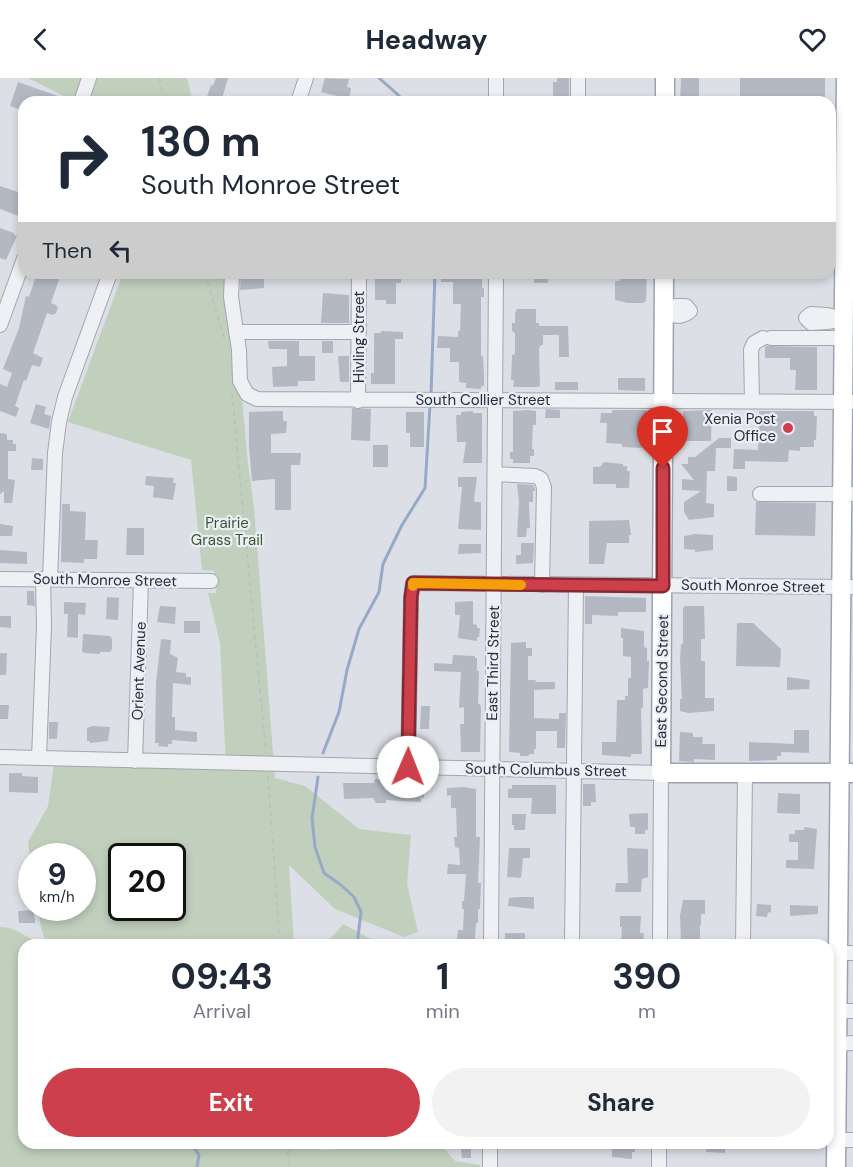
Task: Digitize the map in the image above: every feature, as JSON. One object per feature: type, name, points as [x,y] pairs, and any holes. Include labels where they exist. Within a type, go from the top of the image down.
[{"type":"main road","points":[[665,78],[665,96]]},
{"type":"main road","points":[[836,1167],[845,1043],[840,953],[847,774],[848,402],[844,319],[848,292],[842,222],[848,93]]},
{"type":"main road","name":"East Second Street","points":[[661,773],[664,279]]},
{"type":"main road","name":"South Columbus Street","points":[[661,773],[847,774]]},
{"type":"street","points":[[83,96],[89,78]]},
{"type":"street","points":[[300,96],[306,78]]},
{"type":"street","points":[[496,78],[496,96]]},
{"type":"street","points":[[578,78],[578,96]]},
{"type":"street","points":[[0,325],[18,276]]},
{"type":"street","points":[[39,758],[46,579],[59,422],[65,397],[108,279]]},
{"type":"street","name":"South Collier Street","points":[[232,279],[231,297],[240,381],[247,394],[254,398],[358,401],[495,399],[848,402]]},
{"type":"street","name":"Hivling Street","points":[[358,401],[359,279]]},
{"type":"street","name":"East Third Street","points":[[490,939],[496,279]]},
{"type":"street","points":[[236,332],[359,332]]},
{"type":"street","points":[[752,401],[751,350],[758,339],[844,338]]},
{"type":"street","points":[[495,474],[536,476],[541,479],[544,487],[542,585]]},
{"type":"street","points":[[760,494],[848,494]]},
{"type":"street","name":"South Monroe Street","points":[[0,579],[211,580]]},
{"type":"street","name":"Orient Avenue","points":[[135,761],[141,581]]},
{"type":"street","name":"South Monroe Street","points":[[408,767],[413,583],[847,587]]},
{"type":"street","points":[[572,939],[576,585]]},
{"type":"street","name":"South Columbus Street","points":[[0,757],[661,773]]},
{"type":"street","name":"East Second Street","points":[[660,939],[661,773]]},
{"type":"street","points":[[743,939],[745,774]]},
{"type":"street","points":[[490,1149],[490,1167]]},
{"type":"street","points":[[659,1149],[659,1167]]},
{"type":"path","points":[[159,78],[164,96]]},
{"type":"path","points":[[207,279],[227,346]]},
{"type":"path","points":[[232,392],[267,763],[280,939]]},
{"type":"path","points":[[290,1167],[287,1151],[293,1149]]},
{"type":"green space","points":[[28,78],[187,78],[192,96],[64,96]]},
{"type":"green space","name":"Prairie Grass Trail","points":[[121,279],[225,279],[236,332],[254,507],[275,778],[305,786],[359,829],[411,835],[407,884],[418,932],[404,937],[335,909],[289,865],[294,939],[45,939],[40,921],[96,921],[96,843],[28,843],[48,806],[54,763],[226,767],[220,643],[208,593],[216,593],[214,571],[202,570],[191,460],[68,422]]},
{"type":"green space","points":[[343,924],[371,939],[330,939]]},
{"type":"green space","points":[[0,927],[13,929],[31,939],[18,939],[18,1149],[444,1149],[455,1161],[480,1165],[480,1167],[0,1167]]},
{"type":"building","points":[[216,78],[228,78],[223,96],[207,96],[211,85],[213,86]]},
{"type":"building","points":[[325,78],[349,79],[347,87],[351,88],[350,96],[321,92]]},
{"type":"building","points":[[557,78],[569,78],[569,96],[553,96],[553,82],[557,82]]},
{"type":"building","points":[[681,78],[699,78],[699,96],[680,96]]},
{"type":"building","points":[[740,78],[825,78],[825,96],[740,96]]},
{"type":"building","points":[[18,82],[58,96],[18,96],[18,109],[10,106]]},
{"type":"building","points":[[0,186],[18,192],[18,216],[0,209]]},
{"type":"building","points":[[0,228],[17,236],[6,260],[0,258]]},
{"type":"building","points":[[35,279],[59,279],[51,303],[58,308],[53,315],[47,313],[33,353],[43,358],[40,367],[32,365],[26,381],[24,380],[15,406],[19,408],[16,417],[0,411],[0,384],[7,387],[12,373],[3,369],[19,328],[26,296],[29,297]]},
{"type":"building","points":[[241,279],[264,279],[264,288],[240,290]]},
{"type":"building","points":[[375,279],[401,279],[401,283],[396,283],[396,304],[386,304],[386,300],[375,300]]},
{"type":"building","points":[[441,279],[482,279],[484,297],[481,297],[481,356],[483,356],[484,386],[481,386],[481,389],[466,388],[466,383],[459,382],[459,362],[450,362],[450,348],[437,348],[438,336],[458,337],[458,331],[460,331],[461,304],[453,304],[453,282],[441,282]]},
{"type":"building","points":[[534,279],[548,279],[548,283],[534,283]]},
{"type":"building","points":[[620,279],[647,279],[646,301],[628,303],[615,300],[615,281]]},
{"type":"building","points":[[323,293],[349,295],[349,323],[321,323]]},
{"type":"building","points":[[517,309],[536,309],[536,323],[539,323],[539,326],[568,326],[569,357],[559,357],[559,335],[543,335],[543,345],[539,348],[540,386],[537,387],[513,387],[514,380],[511,380],[512,355],[515,354],[515,333],[512,331],[512,323],[515,323]]},
{"type":"building","points":[[381,331],[403,332],[403,339],[395,339],[395,384],[371,384],[371,373],[374,373],[374,333],[381,333]]},
{"type":"building","points":[[268,341],[299,341],[299,356],[315,356],[315,381],[298,381],[298,386],[273,387],[272,367],[287,366],[287,349],[269,349]]},
{"type":"building","points":[[322,341],[333,341],[333,353],[322,353]]},
{"type":"building","points":[[765,347],[817,347],[817,390],[795,390],[796,370],[790,370],[790,358],[765,358]]},
{"type":"building","points":[[338,356],[349,356],[349,382],[340,382]]},
{"type":"building","points":[[618,378],[645,378],[645,391],[618,390]]},
{"type":"building","points":[[555,382],[578,382],[578,390],[555,390]]},
{"type":"building","points":[[36,404],[46,407],[44,414],[51,416],[49,429],[30,423]]},
{"type":"building","points":[[352,408],[371,409],[370,441],[351,440]]},
{"type":"building","points":[[546,409],[560,410],[560,418],[545,418]]},
{"type":"building","points":[[612,410],[647,410],[642,448],[606,443],[607,423],[600,423],[601,413],[612,413]]},
{"type":"building","points":[[712,410],[711,441],[682,441],[683,411]]},
{"type":"building","points":[[283,411],[283,421],[287,421],[286,433],[271,434],[271,453],[301,453],[300,465],[291,465],[291,510],[275,510],[275,479],[252,481],[249,412]]},
{"type":"building","points":[[473,411],[473,413],[482,413],[482,463],[463,463],[466,442],[457,442],[456,415]]},
{"type":"building","points":[[513,411],[536,411],[536,425],[533,425],[534,456],[530,456],[530,463],[513,463],[513,459],[510,459],[510,452],[513,452]]},
{"type":"building","name":"Xenia Post Office","points":[[759,411],[814,411],[814,416],[817,416],[814,447],[800,447],[800,451],[789,450],[788,462],[745,461],[745,469],[733,469],[734,449],[758,450]]},
{"type":"building","points":[[406,412],[424,412],[424,447],[410,447],[410,433],[406,433]]},
{"type":"building","points":[[0,433],[7,434],[7,440],[13,440],[13,444],[16,444],[16,451],[8,451],[8,479],[15,480],[12,503],[4,503],[4,491],[0,494]]},
{"type":"building","points":[[719,438],[731,438],[731,448],[716,448],[715,471],[707,471],[706,503],[714,504],[714,517],[689,520],[684,512],[684,502],[701,491],[682,490],[682,479],[694,480],[681,464],[688,464],[688,457],[695,457]]},
{"type":"building","points":[[373,445],[388,445],[388,467],[373,467]]},
{"type":"building","points":[[32,458],[43,459],[43,470],[31,470]]},
{"type":"building","points":[[604,462],[627,466],[627,471],[630,471],[629,488],[616,488],[616,484],[593,484],[593,467],[600,467]]},
{"type":"building","points":[[146,476],[174,478],[173,483],[176,483],[173,500],[153,497],[154,486],[145,485]]},
{"type":"building","points":[[727,476],[737,477],[737,491],[727,491]]},
{"type":"building","points":[[458,477],[477,477],[474,500],[481,502],[481,530],[458,529],[462,487],[458,487]]},
{"type":"building","points":[[517,484],[533,485],[535,489],[533,502],[529,502],[530,528],[527,528],[526,537],[517,537],[519,502]]},
{"type":"building","points":[[756,502],[816,503],[815,536],[755,535]]},
{"type":"building","points":[[62,504],[70,504],[70,511],[86,512],[85,540],[98,540],[97,559],[84,559],[84,563],[61,562]]},
{"type":"building","points":[[629,520],[631,535],[629,535],[629,543],[607,543],[604,564],[589,564],[589,521]]},
{"type":"building","points":[[0,524],[13,526],[12,536],[0,536]]},
{"type":"building","points":[[127,528],[144,528],[144,555],[126,555]]},
{"type":"building","points":[[713,535],[713,550],[695,552],[695,550],[684,549],[684,536]]},
{"type":"building","points":[[521,543],[534,543],[533,563],[516,564],[516,555],[521,555]]},
{"type":"building","points":[[459,544],[481,544],[481,553],[458,554]]},
{"type":"building","points":[[0,550],[27,552],[27,564],[0,563]]},
{"type":"building","points":[[27,591],[34,591],[35,606],[27,605]]},
{"type":"building","points":[[585,596],[646,598],[646,612],[618,612],[618,616],[592,615],[592,624],[585,624]]},
{"type":"building","points":[[107,597],[119,598],[118,620],[106,619]]},
{"type":"building","points":[[473,601],[473,624],[480,628],[477,641],[458,638],[460,615],[455,615],[455,602]]},
{"type":"building","points":[[64,602],[86,603],[85,615],[78,614],[78,638],[67,637],[68,614],[64,614]]},
{"type":"building","points":[[160,606],[176,607],[175,624],[157,622]]},
{"type":"building","points":[[685,606],[704,606],[705,639],[701,639],[701,661],[705,661],[705,698],[714,698],[714,711],[688,713],[680,711],[680,699],[682,699],[680,660],[681,644],[683,644],[683,608]]},
{"type":"building","points":[[0,616],[11,616],[11,628],[0,627]]},
{"type":"building","points":[[184,621],[200,621],[200,633],[184,633]]},
{"type":"building","points":[[737,623],[753,623],[781,649],[780,667],[736,666]]},
{"type":"building","points":[[621,628],[644,631],[644,647],[647,648],[647,661],[649,661],[648,688],[643,689],[643,708],[641,708],[642,754],[631,754],[631,757],[602,755],[602,742],[616,742],[617,700],[625,700],[625,696],[628,696],[628,678],[631,678],[631,657],[623,656]]},
{"type":"building","points":[[83,634],[110,636],[112,649],[110,652],[100,652],[100,654],[84,653],[82,651]]},
{"type":"building","points":[[161,639],[171,640],[170,654],[178,658],[176,672],[186,673],[186,677],[191,677],[191,685],[173,683],[172,717],[175,717],[175,730],[197,732],[197,742],[172,740],[172,744],[168,744],[168,747],[158,746],[159,743],[155,743],[156,683]]},
{"type":"building","points":[[526,642],[526,648],[532,648],[532,656],[528,656],[528,680],[555,682],[555,689],[534,690],[534,718],[559,719],[559,713],[566,713],[565,748],[557,748],[557,731],[536,731],[534,754],[520,756],[520,753],[509,752],[511,643]]},
{"type":"building","points":[[0,653],[7,653],[6,675],[0,675]]},
{"type":"building","points":[[453,655],[477,658],[478,704],[481,708],[480,752],[461,752],[460,724],[464,724],[464,707],[459,708],[461,672],[434,671],[434,663],[452,664]]},
{"type":"building","points":[[787,677],[810,680],[809,689],[787,690]]},
{"type":"building","points":[[0,705],[9,705],[8,719],[0,719]]},
{"type":"building","points":[[421,706],[430,706],[429,729],[420,729]]},
{"type":"building","points":[[49,722],[58,722],[57,739],[49,739]]},
{"type":"building","points":[[110,727],[108,741],[90,743],[87,741],[87,728]]},
{"type":"building","points":[[794,730],[809,730],[809,753],[781,752],[777,760],[749,761],[749,742],[794,744]]},
{"type":"building","points":[[680,732],[693,733],[693,737],[703,737],[702,744],[715,744],[715,760],[679,761]]},
{"type":"building","points":[[9,773],[38,777],[38,793],[9,792]]},
{"type":"building","points":[[375,779],[421,781],[424,783],[424,798],[421,798],[421,802],[386,800],[386,803],[376,803],[373,798],[344,799],[343,783],[374,783]]},
{"type":"building","points":[[583,784],[595,784],[596,802],[591,802],[591,806],[583,806]]},
{"type":"building","points":[[512,785],[556,785],[556,814],[531,814],[532,798],[508,798],[508,789],[512,789]]},
{"type":"building","points":[[447,788],[476,789],[476,837],[480,837],[478,883],[481,883],[475,939],[457,939],[458,930],[463,930],[462,901],[464,901],[466,874],[447,874],[448,864],[460,865],[459,848],[455,847],[454,837],[457,837],[456,808],[451,808],[451,795],[447,796]]},
{"type":"building","points":[[778,793],[800,794],[800,814],[777,813]]},
{"type":"building","points":[[648,813],[648,830],[645,830],[645,834],[635,834],[635,827],[630,827],[629,814]]},
{"type":"building","points":[[512,814],[526,814],[525,830],[514,830]]},
{"type":"building","points":[[804,827],[817,829],[814,869],[786,868],[786,860],[798,860],[798,842],[789,842],[789,834],[795,834],[795,830],[804,830]]},
{"type":"building","points":[[509,848],[530,848],[530,858],[523,858],[521,878],[507,877]]},
{"type":"building","points":[[627,848],[648,849],[648,877],[642,879],[641,892],[615,892],[616,883],[628,883]]},
{"type":"building","points":[[534,897],[534,909],[508,906],[509,898]]},
{"type":"building","points":[[683,900],[705,900],[705,914],[701,914],[700,939],[681,939],[680,916]]},
{"type":"building","points":[[757,904],[771,905],[771,913],[768,912],[767,917],[756,916]]},
{"type":"building","points":[[790,905],[818,906],[818,914],[790,916]]},
{"type":"building","points":[[620,916],[641,916],[640,933],[644,933],[644,939],[621,939],[622,927],[620,927]]},
{"type":"building","points":[[19,921],[35,921],[35,923],[19,923]]},
{"type":"building","points":[[505,933],[525,933],[525,939],[505,939]]},
{"type":"building","points":[[461,1149],[471,1149],[471,1158],[462,1158]]},
{"type":"building","points":[[612,1149],[635,1149],[635,1152],[632,1152],[632,1159],[612,1157]]},
{"type":"building","points":[[706,1149],[725,1149],[725,1153],[706,1152]]},
{"type":"waterway","points":[[379,78],[399,96]]},
{"type":"waterway","points":[[431,395],[435,279]]},
{"type":"waterway","points":[[323,753],[339,712],[347,670],[359,629],[379,592],[383,564],[402,525],[425,488],[430,405]]},
{"type":"waterway","points":[[318,777],[312,818],[315,847],[324,873],[354,897],[361,912],[358,939]]},
{"type":"waterway","points":[[195,1149],[199,1155],[197,1167]]},
{"type":"slow traffic","points":[[413,586],[413,583],[521,585]]},
{"type":"place","name":"Xenia Post Office","points":[[788,428]]},
{"type":"route","points":[[408,767],[413,583],[663,586],[663,468]]}]
